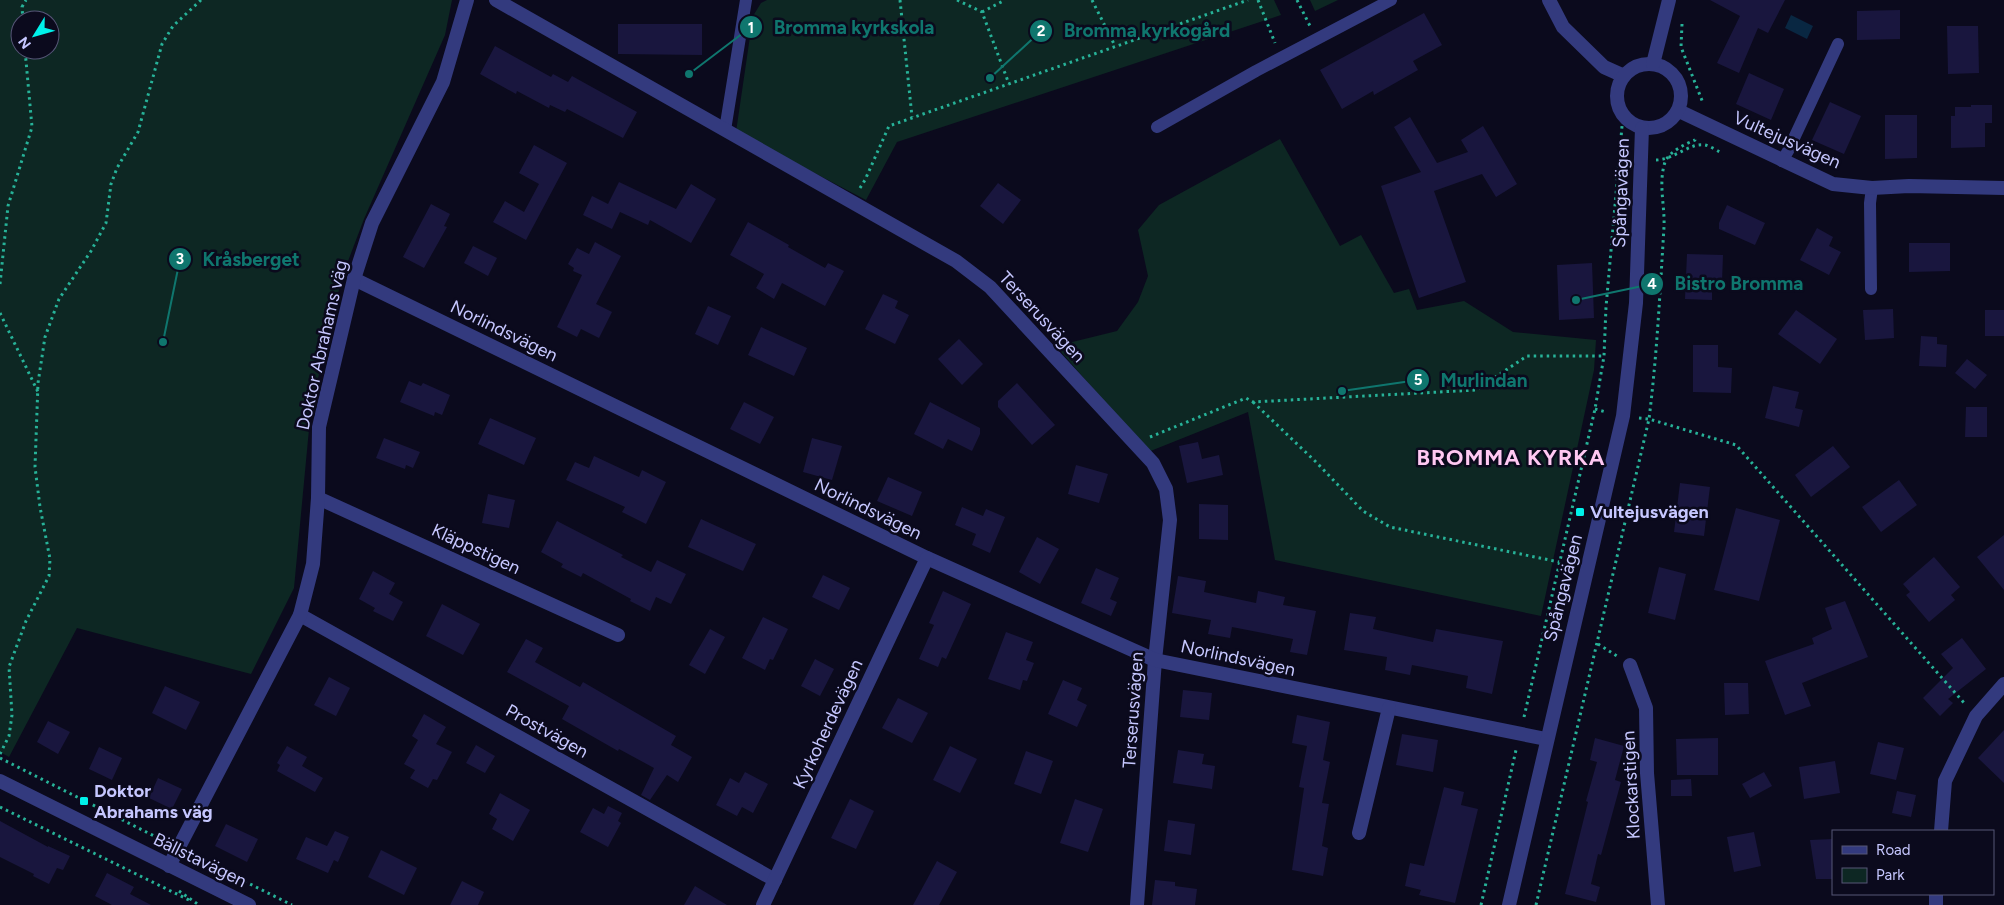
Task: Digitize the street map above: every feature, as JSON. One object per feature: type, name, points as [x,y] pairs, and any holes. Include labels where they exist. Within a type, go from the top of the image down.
[{"type":"street","name":"Doktor Abrahams väg","points":[[168,866],[300,615],[313,564],[318,498],[319,427],[354,279],[372,223],[443,82],[467,0]]},
{"type":"street","name":"Terserusvägen","points":[[496,0],[956,261],[990,287],[1153,463],[1166,489],[1170,520],[1155,660],[1137,905]]},
{"type":"street","points":[[1549,0],[1562,27],[1604,67],[1624,76]]},
{"type":"street","points":[[1654,64],[1669,0]]},
{"type":"street","points":[[1654,64],[1668,69],[1678,81],[1682,96],[1679,111],[1673,120],[1664,126],[1653,129],[1642,128],[1631,124],[1623,115],[1617,102],[1618,88],[1624,76],[1636,66],[1654,64]]},
{"type":"street","name":"Vultejusvägen","points":[[1679,111],[1833,184],[1872,188],[2004,188]]},
{"type":"street","name":"Spångavägen","points":[[1509,905],[1546,739],[1623,416],[1636,303],[1642,128]]},
{"type":"street","name":"Norlindsvägen","points":[[354,279],[927,558],[1155,660],[1546,739]]},
{"type":"street","name":"Kläppstigen","points":[[318,498],[618,635]]},
{"type":"street","name":"Kyrkoherdevägen","points":[[763,905],[927,558]]},
{"type":"street","name":"Prostvägen","points":[[300,615],[775,880]]},
{"type":"street","name":"Klockarstigen","points":[[1630,665],[1646,708],[1647,773],[1658,905]]},
{"type":"street","points":[[1941,830],[1945,780],[1976,716],[2004,684]]},
{"type":"street","points":[[1359,833],[1389,708]]},
{"type":"street","name":"Bällstavägen","points":[[1,783],[244,904]]},
{"type":"lane","points":[[725,130],[746,0],[740,0]]},
{"type":"lane","points":[[1157,127],[1316,39],[1392,0]]},
{"type":"lane","points":[[1782,160],[1838,44]]},
{"type":"lane","points":[[1871,288],[1870,204],[1872,188]]},
{"type":"path","points":[[0,754],[10,736],[12,715],[8,667],[26,621],[49,576],[50,559],[40,507],[35,467],[38,393],[45,337],[59,299],[91,251],[106,222],[111,184],[117,168],[138,132],[162,44],[172,26],[201,0]]},
{"type":"path","points":[[900,0],[912,118]]},
{"type":"path","points":[[957,0],[982,12],[1009,84]]},
{"type":"path","points":[[982,12],[1006,0]]},
{"type":"path","points":[[1092,0],[1115,46]]},
{"type":"path","points":[[850,201],[865,180],[889,126],[1248,0]]},
{"type":"path","points":[[1258,0],[1281,58]]},
{"type":"path","points":[[1297,0],[1316,39]]},
{"type":"path","points":[[1536,905],[1649,419],[1657,354],[1665,214],[1661,186],[1666,160],[1682,146],[1695,140],[1704,106],[1681,47],[1682,19]]},
{"type":"path","points":[[0,284],[8,206],[32,127],[26,60]]},
{"type":"path","points":[[1481,905],[1595,409],[1604,356],[1606,307],[1623,115]]},
{"type":"path","points":[[0,313],[38,393]]},
{"type":"path","points":[[1253,402],[1476,390],[1527,356],[1604,356]]},
{"type":"path","points":[[1133,443],[1246,398],[1253,402],[1316,462],[1363,511],[1390,527],[1559,562]]},
{"type":"path","points":[[1595,409],[1623,416],[1649,419],[1736,445],[1976,716]]},
{"type":"path","points":[[1598,644],[1630,665]]},
{"type":"path","points":[[0,758],[292,905]]},
{"type":"path","points":[[0,807],[198,905]]},
{"type":"green space","points":[[0,0],[452,0],[445,35],[364,219],[342,277],[311,408],[294,588],[251,674],[77,628],[9,757],[0,752]]},
{"type":"green space","points":[[767,0],[1274,0],[1281,15],[897,142],[866,200],[736,132],[753,16],[761,3]]},
{"type":"green space","points":[[1310,0],[1338,0],[1315,11]]},
{"type":"green space","points":[[1280,139],[1340,246],[1361,235],[1394,293],[1409,289],[1417,310],[1464,301],[1513,332],[1596,340],[1594,370],[1541,616],[1275,560],[1248,412],[1148,452],[1056,346],[1117,331],[1138,302],[1148,276],[1138,230],[1159,205]]},
{"type":"water","points":[[1791,15],[1813,26],[1807,39],[1785,28]]},
{"type":"building","points":[[1710,0],[1785,0],[1768,33],[1758,28],[1739,73],[1717,63],[1740,16]]},
{"type":"building","points":[[1900,10],[1900,39],[1857,40],[1857,11]]},
{"type":"building","points":[[1424,13],[1442,45],[1413,61],[1418,70],[1374,95],[1373,91],[1342,109],[1320,70]]},
{"type":"building","points":[[618,24],[702,24],[702,55],[618,54]]},
{"type":"building","points":[[1947,26],[1978,26],[1979,73],[1948,74]]},
{"type":"building","points":[[495,46],[551,77],[553,74],[568,82],[572,76],[637,112],[623,138],[567,109],[565,112],[550,105],[549,108],[517,91],[516,94],[480,74]]},
{"type":"building","points":[[1749,73],[1784,89],[1771,120],[1736,104]]},
{"type":"building","points":[[1830,102],[1861,116],[1844,154],[1812,140]]},
{"type":"building","points":[[1971,105],[1992,105],[1992,123],[1985,123],[1985,147],[1951,148],[1951,116],[1955,116],[1955,107],[1971,107]]},
{"type":"building","points":[[1885,115],[1917,115],[1917,158],[1885,159]]},
{"type":"building","points":[[1410,117],[1437,163],[1468,152],[1461,140],[1483,126],[1517,184],[1496,197],[1482,174],[1434,191],[1466,282],[1419,298],[1381,186],[1421,172],[1394,127]]},
{"type":"building","points":[[534,145],[567,163],[526,240],[493,222],[505,201],[524,212],[539,184],[519,173]]},
{"type":"building","points":[[619,182],[676,209],[691,184],[716,199],[691,243],[650,220],[648,225],[620,212],[612,229],[583,215],[592,196],[608,204]]},
{"type":"building","points":[[998,183],[1021,200],[1003,224],[980,206]]},
{"type":"building","points":[[431,204],[450,214],[444,226],[447,227],[424,268],[403,257]]},
{"type":"building","points":[[1727,205],[1765,223],[1755,245],[1719,229],[1719,223]]},
{"type":"building","points":[[748,222],[825,268],[828,263],[844,271],[825,306],[782,283],[774,299],[756,288],[764,274],[730,255]]},
{"type":"building","points":[[1817,228],[1833,237],[1829,246],[1841,252],[1829,275],[1800,260]]},
{"type":"building","points":[[595,242],[621,256],[596,304],[612,312],[599,338],[581,329],[577,337],[557,327],[582,275],[573,271],[574,268],[568,264],[577,248],[589,254]]},
{"type":"building","points":[[1909,243],[1950,243],[1950,271],[1909,272]]},
{"type":"building","points":[[473,246],[497,258],[488,276],[464,263]]},
{"type":"building","points":[[1687,254],[1723,255],[1722,282],[1712,282],[1712,300],[1685,299]]},
{"type":"building","points":[[1592,263],[1594,318],[1559,320],[1557,265]]},
{"type":"building","points":[[883,294],[898,301],[895,308],[909,315],[895,344],[865,329]]},
{"type":"building","points":[[708,306],[731,316],[718,345],[695,334]]},
{"type":"building","points":[[1893,309],[1894,338],[1865,340],[1863,310]]},
{"type":"building","points":[[1796,310],[1837,339],[1820,364],[1778,334]]},
{"type":"building","points":[[1985,310],[2004,310],[2004,336],[1985,336]]},
{"type":"building","points":[[761,327],[807,348],[794,376],[748,355]]},
{"type":"building","points":[[1921,336],[1937,337],[1937,344],[1947,345],[1946,367],[1919,366]]},
{"type":"building","points":[[959,339],[983,364],[962,385],[938,359]]},
{"type":"building","points":[[1693,345],[1718,345],[1718,367],[1732,368],[1731,393],[1693,392]]},
{"type":"building","points":[[1967,359],[1987,375],[1975,389],[1955,373]]},
{"type":"building","points":[[409,381],[421,386],[423,383],[450,395],[442,415],[435,412],[434,416],[400,402]]},
{"type":"building","points":[[1017,383],[1055,425],[1032,445],[998,407],[998,401]]},
{"type":"building","points":[[1773,386],[1799,392],[1795,408],[1803,410],[1799,427],[1765,418]]},
{"type":"building","points":[[744,402],[774,417],[760,444],[730,429]]},
{"type":"building","points":[[930,402],[980,428],[980,434],[972,451],[948,439],[943,449],[914,434]]},
{"type":"building","points":[[1966,407],[1987,407],[1987,437],[1965,437]]},
{"type":"building","points":[[490,418],[536,438],[524,465],[478,444]]},
{"type":"building","points":[[384,438],[420,452],[413,468],[406,465],[405,469],[376,458]]},
{"type":"building","points":[[812,438],[842,446],[832,480],[803,472]]},
{"type":"building","points":[[1198,442],[1202,459],[1219,455],[1223,475],[1187,483],[1179,446]]},
{"type":"building","points":[[1833,446],[1850,467],[1811,497],[1795,475]]},
{"type":"building","points":[[594,456],[639,477],[642,470],[666,482],[646,524],[622,512],[625,507],[566,480],[575,462],[589,468]]},
{"type":"building","points":[[1076,465],[1108,474],[1099,503],[1068,494]]},
{"type":"building","points":[[888,477],[922,492],[912,516],[877,501]]},
{"type":"building","points":[[1899,480],[1917,505],[1881,532],[1862,507]]},
{"type":"building","points":[[1680,483],[1710,487],[1704,536],[1674,532]]},
{"type":"building","points":[[488,494],[515,500],[509,528],[482,523]]},
{"type":"building","points":[[1199,504],[1228,505],[1228,540],[1199,539]]},
{"type":"building","points":[[962,507],[983,516],[986,509],[1005,517],[990,553],[972,545],[976,534],[955,525]]},
{"type":"building","points":[[1736,508],[1780,520],[1759,601],[1714,590]]},
{"type":"building","points":[[701,519],[756,544],[743,571],[688,547]]},
{"type":"building","points":[[557,521],[623,555],[621,557],[651,572],[657,560],[686,574],[671,604],[656,597],[650,611],[583,573],[581,577],[561,567],[563,564],[541,552]]},
{"type":"building","points":[[2004,535],[2004,590],[1977,557]]},
{"type":"building","points":[[1037,537],[1059,549],[1040,584],[1019,572]]},
{"type":"building","points":[[1934,557],[1960,587],[1951,595],[1955,600],[1929,622],[1906,595],[1910,592],[1903,584]]},
{"type":"building","points":[[1659,567],[1686,574],[1675,620],[1648,613]]},
{"type":"building","points":[[1096,568],[1119,578],[1110,599],[1117,602],[1111,616],[1081,603]]},
{"type":"building","points":[[373,571],[395,583],[389,594],[403,602],[393,621],[373,611],[375,608],[359,599]]},
{"type":"building","points":[[823,575],[850,588],[839,610],[812,597]]},
{"type":"building","points":[[1178,576],[1206,581],[1204,592],[1256,603],[1258,591],[1285,597],[1283,605],[1316,611],[1307,655],[1290,652],[1293,639],[1232,627],[1230,638],[1208,634],[1211,620],[1172,613]]},
{"type":"building","points":[[943,591],[971,604],[946,659],[942,657],[938,667],[919,659],[934,625],[929,623]]},
{"type":"building","points":[[1845,601],[1868,657],[1802,683],[1811,706],[1785,715],[1765,661],[1814,644],[1812,638],[1832,629],[1825,608]]},
{"type":"building","points":[[442,604],[480,624],[463,655],[426,636]]},
{"type":"building","points":[[1350,613],[1376,617],[1373,629],[1433,642],[1436,629],[1503,641],[1492,694],[1466,688],[1468,676],[1412,665],[1410,675],[1385,670],[1387,657],[1344,650]]},
{"type":"building","points":[[763,617],[788,629],[773,660],[770,659],[765,670],[742,658]]},
{"type":"building","points":[[710,629],[725,637],[705,674],[689,665]]},
{"type":"building","points":[[1006,632],[1033,642],[1026,660],[1034,663],[1027,681],[1023,680],[1020,690],[988,679]]},
{"type":"building","points":[[1962,638],[1986,669],[1948,699],[1953,703],[1940,716],[1923,698],[1953,668],[1941,654]]},
{"type":"building","points":[[526,639],[543,648],[535,662],[580,687],[583,682],[676,736],[671,745],[692,757],[678,782],[667,775],[650,800],[641,795],[654,768],[619,749],[618,751],[562,719],[569,706],[507,672]]},
{"type":"building","points":[[815,659],[834,669],[820,696],[801,686]]},
{"type":"building","points":[[329,677],[350,688],[336,716],[314,705]]},
{"type":"building","points":[[1063,680],[1082,688],[1077,700],[1087,705],[1077,727],[1048,714]]},
{"type":"building","points":[[1724,683],[1748,683],[1749,714],[1725,715]]},
{"type":"building","points":[[165,686],[200,702],[186,730],[152,713]]},
{"type":"building","points":[[1183,690],[1212,693],[1209,720],[1180,717]]},
{"type":"building","points":[[898,698],[928,713],[912,743],[882,728]]},
{"type":"building","points":[[424,714],[446,727],[436,744],[452,752],[437,780],[433,779],[428,788],[410,778],[415,770],[404,764],[418,740],[412,736]]},
{"type":"building","points":[[1297,715],[1330,722],[1323,760],[1330,762],[1322,803],[1329,804],[1322,846],[1328,848],[1323,876],[1292,870],[1304,788],[1299,787],[1307,746],[1292,743]]},
{"type":"building","points":[[48,721],[70,732],[58,754],[37,742]]},
{"type":"building","points":[[2004,730],[2004,783],[1978,758]]},
{"type":"building","points":[[1402,734],[1438,740],[1433,772],[1396,765]]},
{"type":"building","points":[[1595,738],[1624,746],[1615,780],[1621,782],[1601,855],[1598,854],[1591,884],[1600,887],[1596,902],[1565,894],[1588,802],[1586,801],[1597,762],[1590,760]]},
{"type":"building","points":[[1718,738],[1718,775],[1677,775],[1676,739]]},
{"type":"building","points":[[1878,742],[1904,748],[1896,780],[1870,774]]},
{"type":"building","points":[[476,745],[495,756],[485,773],[466,763]]},
{"type":"building","points":[[287,746],[307,757],[302,766],[323,778],[315,792],[277,771],[280,765],[277,763]]},
{"type":"building","points":[[950,746],[977,759],[960,793],[933,780]]},
{"type":"building","points":[[99,747],[122,758],[112,780],[89,769]]},
{"type":"building","points":[[1178,750],[1204,754],[1202,764],[1215,766],[1212,789],[1173,783]]},
{"type":"building","points":[[1026,751],[1053,761],[1041,794],[1014,784]]},
{"type":"building","points":[[1835,761],[1840,793],[1804,799],[1799,767]]},
{"type":"building","points":[[745,772],[768,784],[753,813],[742,807],[737,816],[716,805],[730,778],[739,783]]},
{"type":"building","points":[[1764,772],[1772,786],[1750,798],[1742,784]]},
{"type":"building","points":[[158,778],[182,789],[172,809],[149,798]]},
{"type":"building","points":[[1691,779],[1692,796],[1671,796],[1671,780]]},
{"type":"building","points":[[1444,787],[1464,792],[1461,805],[1478,809],[1455,903],[1419,895],[1421,890],[1405,886],[1410,863],[1424,866]]},
{"type":"building","points":[[1897,791],[1916,795],[1911,817],[1892,813]]},
{"type":"building","points":[[500,793],[530,810],[513,841],[492,829],[497,819],[489,814]]},
{"type":"building","points":[[850,799],[874,811],[856,849],[831,838]]},
{"type":"building","points":[[1075,799],[1103,809],[1088,852],[1060,843]]},
{"type":"building","points":[[608,806],[622,813],[618,821],[621,823],[608,847],[580,832],[593,808],[604,814]]},
{"type":"building","points":[[1168,820],[1195,824],[1191,855],[1164,851]]},
{"type":"building","points":[[0,821],[48,847],[70,856],[63,870],[57,868],[49,884],[33,876],[34,874],[0,857]]},
{"type":"building","points":[[226,824],[258,839],[247,862],[215,846]]},
{"type":"building","points":[[335,831],[349,837],[338,862],[334,860],[328,873],[296,859],[306,837],[327,846]]},
{"type":"building","points":[[1754,832],[1761,866],[1734,872],[1727,837]]},
{"type":"building","points":[[1832,839],[1832,879],[1816,879],[1810,840]]},
{"type":"building","points":[[381,850],[417,868],[404,895],[368,877]]},
{"type":"building","points":[[937,861],[957,872],[939,905],[913,905]]},
{"type":"building","points":[[107,873],[134,887],[130,894],[151,905],[112,905],[95,896]]},
{"type":"building","points":[[1155,880],[1175,882],[1175,886],[1197,889],[1195,905],[1152,905]]},
{"type":"building","points":[[462,881],[484,892],[478,905],[450,905]]},
{"type":"building","points":[[695,886],[727,905],[684,905]]},
{"type":"place","name":"Bromma kyrkskola","points":[[689,74]]},
{"type":"place","name":"Bromma kyrkogård","points":[[990,78]]},
{"type":"place","name":"Bistro Bromma","points":[[1576,300]]},
{"type":"place","name":"Kråsberget","points":[[163,342]]},
{"type":"place","name":"Murlindan","points":[[1342,391]]},
{"type":"place","name":"Vultejusvägen","points":[[1580,512]]},
{"type":"place","name":"Doktor Abrahams väg","points":[[84,801]]},
{"type":"district","name":"BROMMA KYRKA","points":[[1511,457]]}]
